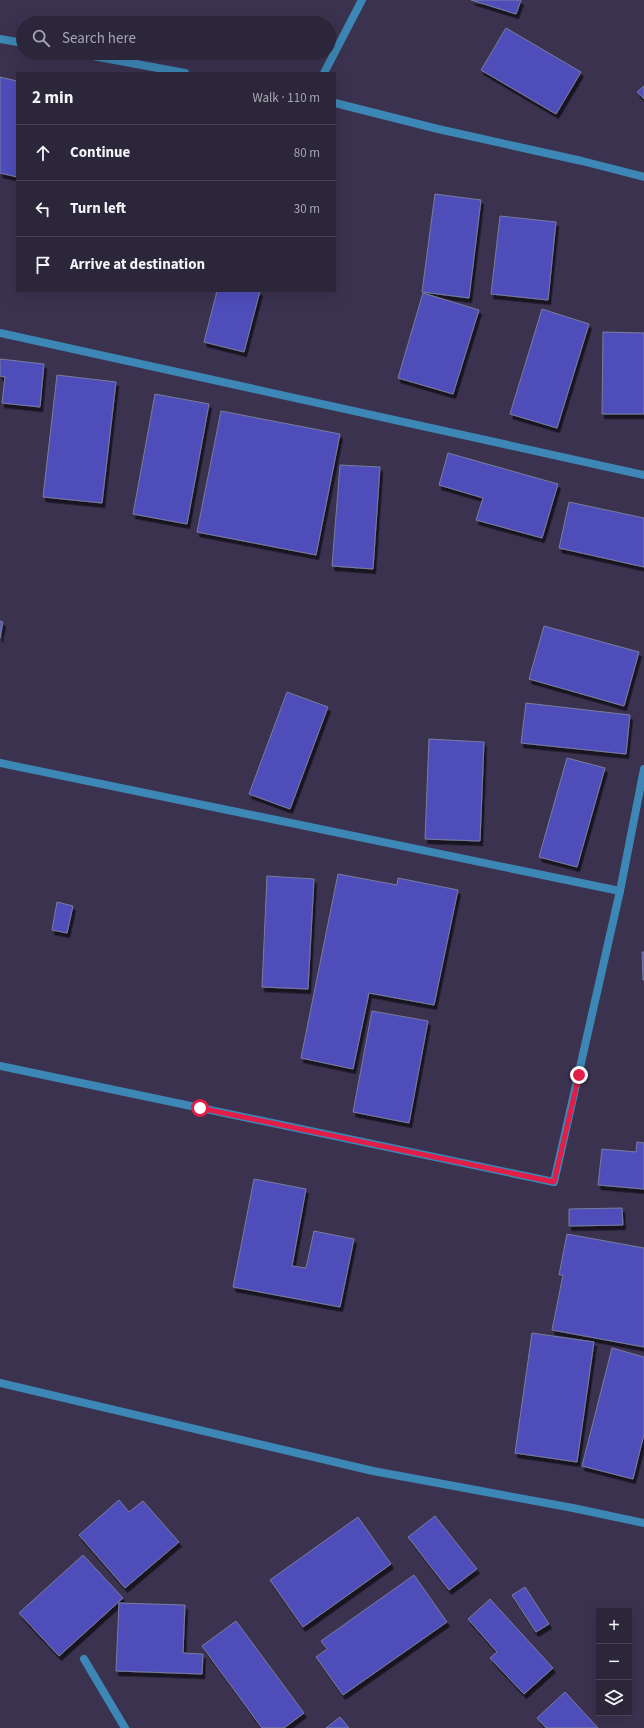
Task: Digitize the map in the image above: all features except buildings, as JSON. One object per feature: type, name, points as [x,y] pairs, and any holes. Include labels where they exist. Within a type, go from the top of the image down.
[{"type":"street","points":[[336,50],[362,0]]},
{"type":"street","points":[[0,39],[16,42]]},
{"type":"street","points":[[115,60],[180,72]]},
{"type":"street","points":[[325,72],[331,60]]},
{"type":"street","points":[[336,103],[438,130],[582,161],[644,177]]},
{"type":"street","points":[[0,333],[644,475]]},
{"type":"street","points":[[0,763],[620,891]]},
{"type":"street","points":[[0,1066],[554,1182],[620,891],[644,769]]},
{"type":"street","points":[[0,1383],[373,1470],[573,1508],[644,1524]]},
{"type":"street","points":[[84,1659],[125,1728]]},
{"type":"route","points":[[200,1108],[554,1182],[579,1075]]}]
